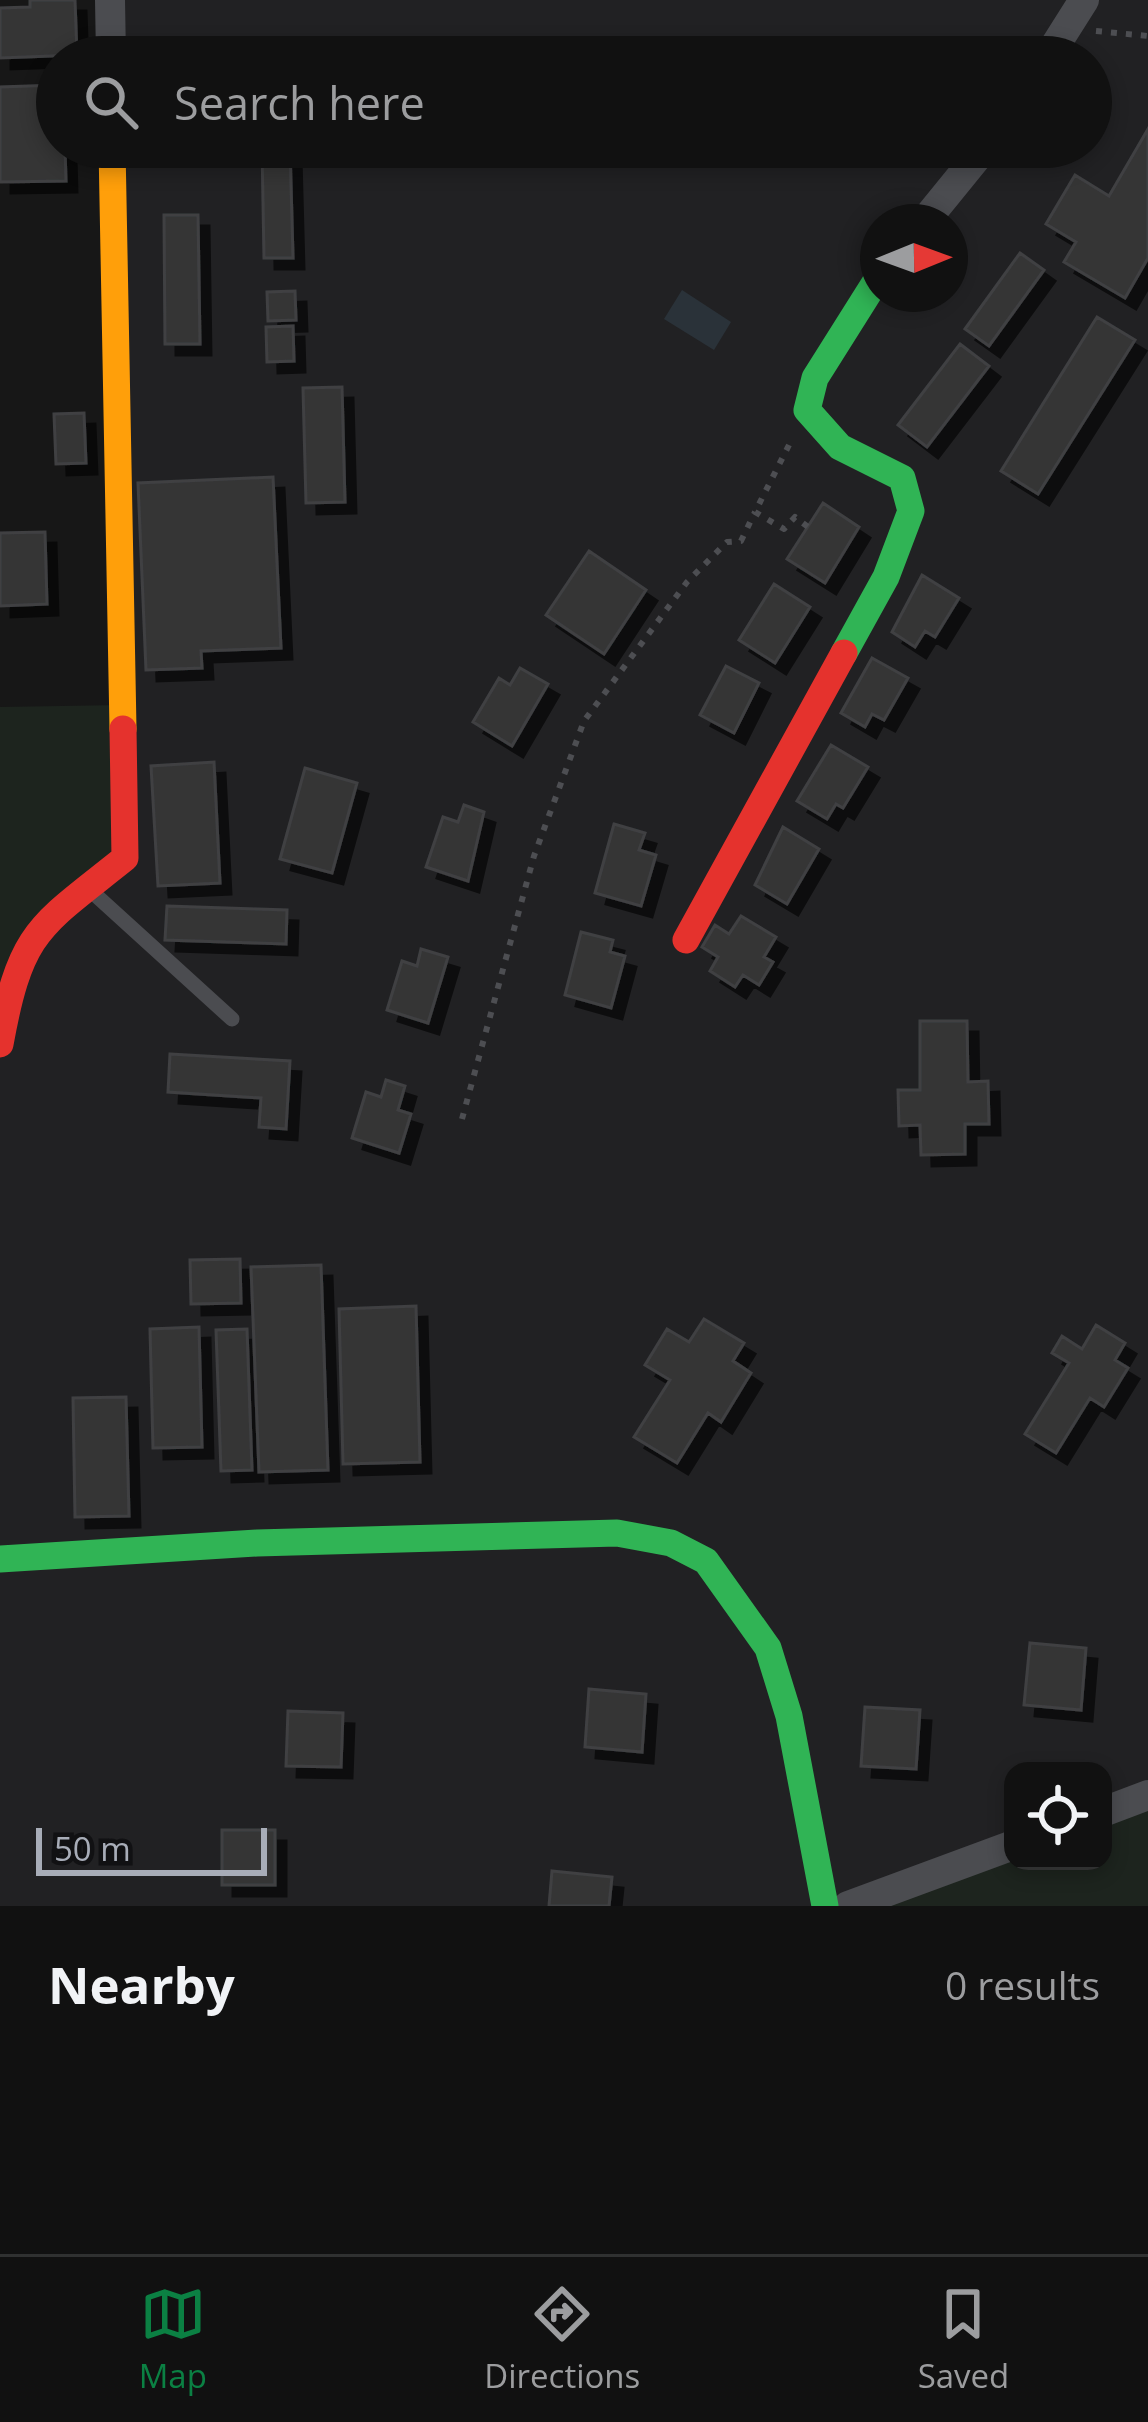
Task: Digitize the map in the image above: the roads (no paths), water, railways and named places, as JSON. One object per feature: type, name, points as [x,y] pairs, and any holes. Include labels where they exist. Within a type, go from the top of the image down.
[{"type":"street","points":[[110,0],[111,36]]},
{"type":"street","points":[[1063,36],[1084,0]]},
{"type":"street","points":[[0,1044],[13,980],[32,936],[54,911],[89,890],[124,858],[128,790],[120,641],[112,168]]},
{"type":"street","points":[[939,204],[968,168]]},
{"type":"street","points":[[686,940],[886,577],[911,511],[902,478],[840,447],[807,410],[815,378],[860,307]]},
{"type":"street","points":[[0,1559],[257,1543],[617,1533],[671,1544],[706,1561],[768,1648],[789,1716],[825,1906]]},
{"type":"street","points":[[1112,1809],[1148,1795]]},
{"type":"street","points":[[848,1906],[1004,1848]]},
{"type":"lane","points":[[89,890],[232,1019]]}]
